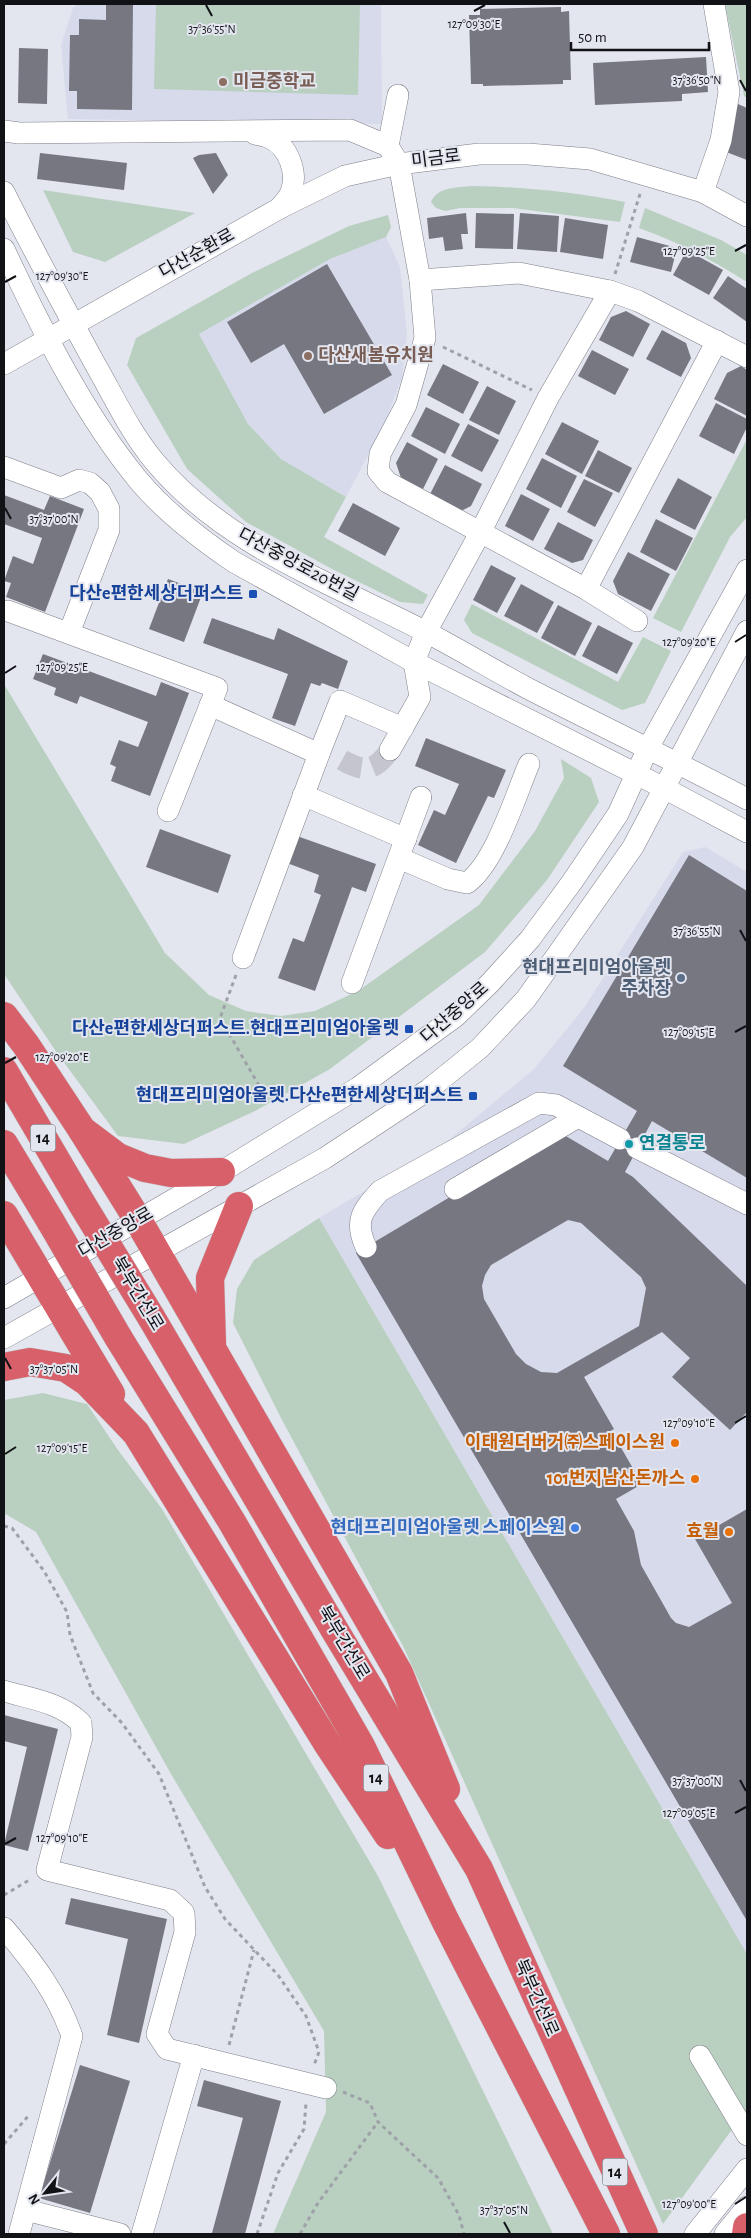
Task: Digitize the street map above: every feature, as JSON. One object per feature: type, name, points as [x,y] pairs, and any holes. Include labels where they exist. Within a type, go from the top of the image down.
[{"type":"highway","points":[[4,1016],[82,1130],[138,1220],[399,1673],[479,1869]]},
{"type":"highway","name":"북부간선로","points":[[4,1072],[151,1317],[337,1634],[479,1869],[644,2234]]},
{"type":"highway","points":[[82,1130],[118,1157],[145,1168],[171,1173],[221,1172]]},
{"type":"highway","name":"북부간선로","points":[[4,1144],[118,1338],[232,1522],[361,1746],[445,1920],[606,2234]]},
{"type":"highway","points":[[212,1350],[210,1278],[239,1206]]},
{"type":"highway","points":[[4,1215],[58,1307],[327,1744],[445,1920]]},
{"type":"highway","points":[[4,1367],[30,1362],[66,1368],[87,1382],[136,1433]]},
{"type":"highway","points":[[746,2234],[747,2227]]},
{"type":"street","points":[[702,192],[721,140],[729,92],[714,4]]},
{"type":"street","points":[[398,94],[393,155],[420,280],[425,338],[406,405],[380,454],[378,471],[386,482],[586,589],[637,621]]},
{"type":"street","points":[[240,130],[270,138],[285,149],[292,164],[293,179],[291,192],[280,208]]},
{"type":"street","name":"미금로","points":[[5,132],[135,133],[240,130],[350,130],[393,155],[528,154],[590,159],[702,192],[747,216]]},
{"type":"street","name":"다산순환로","points":[[4,364],[280,208],[393,155]]},
{"type":"street","name":"다산중앙로20번길","points":[[4,192],[73,324],[130,426],[154,462],[178,486],[234,531],[268,552],[426,632],[527,688],[747,799]]},
{"type":"street","points":[[4,249],[48,339]]},
{"type":"street","points":[[420,280],[519,273],[610,291],[638,301],[747,357]]},
{"type":"street","points":[[390,750],[420,697],[414,662],[426,632],[480,533],[548,398],[610,291]]},
{"type":"street","name":"다산중앙로20번길","points":[[48,339],[99,425],[140,482],[160,503],[213,548],[234,562],[414,662],[747,832]]},
{"type":"street","points":[[586,589],[717,341]]},
{"type":"street","points":[[4,467],[61,488],[79,480],[90,483],[100,492],[108,509],[109,530],[69,633]]},
{"type":"street","name":"다산중앙로","points":[[4,1298],[221,1172],[360,1087],[456,1016],[490,983],[540,925],[618,814],[648,748],[747,570]]},
{"type":"street","points":[[8,611],[216,688],[168,811]]},
{"type":"street","name":"다산중앙로","points":[[4,1338],[326,1158],[428,1090],[480,1048],[526,999],[632,847],[747,631]]},
{"type":"street","points":[[243,958],[340,701],[403,728]]},
{"type":"street","points":[[210,704],[319,754]]},
{"type":"street","points":[[303,795],[402,848],[448,879],[467,883],[478,875],[490,855],[529,764]]},
{"type":"street","points":[[352,983],[422,797]]},
{"type":"street","points":[[366,1247],[359,1224],[365,1208],[380,1191],[539,1103],[556,1105],[747,1204]]},
{"type":"street","points":[[455,1189],[578,1118]]},
{"type":"street","points":[[4,1691],[58,1706],[71,1714],[80,1723],[82,1737],[47,1870],[170,1900],[184,1913],[185,1932],[157,2034],[167,2049],[316,2085]]},
{"type":"street","points":[[4,1928],[38,1968],[64,2013],[72,2036],[19,2234]]},
{"type":"street","points":[[142,2234],[194,2055]]},
{"type":"street","points":[[700,2056],[747,2135]]},
{"type":"street","points":[[696,2234],[747,2169]]},
{"type":"street","points":[[725,2234],[747,2207]]},
{"type":"street","points":[[26,2210],[120,2234]]},
{"type":"path","points":[[610,291],[646,175]]},
{"type":"path","points":[[425,338],[548,398]]},
{"type":"path","points":[[243,958],[220,1018],[265,1096]]},
{"type":"path","points":[[4,1526],[12,1528],[44,1571],[67,1612],[70,1635],[93,1693],[122,1723],[158,1774],[205,1888],[225,1920],[278,1975],[306,2016],[319,2052],[316,2085],[304,2129],[278,2173],[258,2234]]},
{"type":"path","points":[[4,1895],[47,1870]]},
{"type":"path","points":[[224,2062],[254,1950]]},
{"type":"path","points":[[316,2085],[343,2092],[370,2103],[378,2122],[438,2178],[459,2215],[464,2234]]},
{"type":"path","points":[[4,2144],[34,2109]]},
{"type":"path","points":[[300,2234],[318,2203],[378,2122]]},
{"type":"shaded area","name":"미금중학교","points":[[78,4],[381,4],[382,124],[68,119],[61,45],[73,8]]},
{"type":"shaded area","name":"다산새봄유치원","points":[[386,237],[400,267],[407,334],[402,377],[385,423],[346,497],[281,459],[248,424],[199,334],[330,259]]},
{"type":"shaded area","name":"현대프리미엄아울렛 스페이스원","points":[[705,847],[747,872],[747,1954],[319,1218],[444,1144],[534,1069],[584,1008],[683,852]]},
{"type":"green space","points":[[156,4],[360,4],[358,95],[154,89]]},
{"type":"green space","points":[[725,4],[747,4],[747,98],[744,96]]},
{"type":"green space","points":[[473,186],[587,195],[625,202],[620,222],[513,208],[460,208],[445,211],[436,208],[431,202],[443,190]]},
{"type":"green space","points":[[43,190],[195,213],[105,262],[73,252]]},
{"type":"green space","points":[[645,208],[721,240],[747,255],[747,282],[694,252],[639,228]]},
{"type":"green space","points":[[388,215],[391,227],[386,237],[330,259],[199,334],[248,424],[281,459],[346,497],[324,537],[428,595],[423,604],[400,602],[332,569],[246,522],[187,469],[127,365],[136,338],[252,273],[349,226]]},
{"type":"green space","points":[[747,439],[747,517],[730,537],[681,632],[653,618]]},
{"type":"green space","points":[[472,604],[618,682],[643,637],[671,651],[645,703],[622,710],[472,633],[464,620]]},
{"type":"green space","points":[[4,684],[165,953],[209,995],[246,1011],[281,1016],[315,1011],[358,991],[479,905],[535,831],[564,778],[561,759],[591,778],[599,802],[547,880],[485,952],[330,1069],[255,1111],[184,1144],[118,1136],[57,1053],[4,974]]},
{"type":"green space","points":[[319,1218],[747,1954],[747,2109],[663,2224],[404,1648],[281,1418],[233,1323],[237,1289],[254,1260]]},
{"type":"green space","points":[[43,1393],[87,1404],[118,1450],[162,1509],[378,1876],[553,2234],[273,2234],[326,2112],[324,2031],[171,1774],[36,1532],[4,1513],[4,1400]]},
{"type":"building","points":[[106,4],[133,4],[132,110],[77,109],[77,91],[69,91],[70,35],[79,35],[79,19],[106,20]]},
{"type":"building","points":[[561,7],[561,12],[569,11],[571,80],[563,80],[563,84],[483,86],[483,84],[471,84],[469,15],[480,15],[480,9]]},
{"type":"building","points":[[19,48],[48,49],[47,104],[18,103]]},
{"type":"building","points":[[706,57],[708,92],[682,94],[682,101],[595,105],[593,63]]},
{"type":"building","points":[[738,104],[747,108],[747,160],[721,150]]},
{"type":"building","points":[[40,153],[127,163],[124,190],[37,179]]},
{"type":"building","points":[[216,153],[228,175],[213,194],[193,158],[199,155]]},
{"type":"building","points":[[466,213],[468,234],[461,234],[463,249],[445,251],[443,237],[429,239],[427,218]]},
{"type":"building","points":[[476,213],[514,214],[513,249],[475,248]]},
{"type":"building","points":[[520,213],[559,216],[557,252],[517,249]]},
{"type":"building","points":[[565,218],[608,225],[603,259],[560,252]]},
{"type":"building","points":[[637,237],[677,248],[671,272],[630,262]]},
{"type":"building","points":[[687,250],[723,270],[709,295],[673,275]]},
{"type":"building","points":[[327,264],[392,375],[324,414],[284,344],[251,363],[227,322]]},
{"type":"building","points":[[728,276],[747,289],[747,322],[713,298]]},
{"type":"building","points":[[626,311],[650,324],[633,357],[599,340],[611,317]]},
{"type":"building","points":[[662,330],[686,343],[691,358],[681,377],[646,359]]},
{"type":"building","points":[[592,350],[629,369],[615,395],[578,376]]},
{"type":"building","points":[[443,364],[479,382],[463,414],[427,395]]},
{"type":"building","points":[[741,366],[747,370],[747,416],[714,399],[727,373]]},
{"type":"building","points":[[487,386],[516,401],[499,435],[469,420]]},
{"type":"building","points":[[716,403],[747,419],[747,427],[734,454],[699,436]]},
{"type":"building","points":[[426,407],[460,424],[445,454],[411,436]]},
{"type":"building","points":[[562,422],[599,441],[582,474],[545,454]]},
{"type":"building","points":[[468,424],[499,440],[482,472],[451,456]]},
{"type":"building","points":[[407,442],[438,459],[423,489],[401,478],[396,463]]},
{"type":"building","points":[[598,450],[632,468],[619,493],[585,476]]},
{"type":"building","points":[[542,458],[577,476],[561,508],[526,489]]},
{"type":"building","points":[[445,465],[482,484],[471,506],[459,512],[429,496]]},
{"type":"building","points":[[678,478],[712,497],[695,530],[660,512]]},
{"type":"building","points":[[584,479],[613,493],[595,527],[567,512]]},
{"type":"building","points":[[521,494],[550,509],[533,541],[505,526]]},
{"type":"building","points":[[4,495],[44,510],[50,496],[84,509],[45,612],[6,597],[11,583],[4,581],[13,556],[33,564],[42,538],[4,524]]},
{"type":"building","points":[[353,503],[400,528],[385,556],[338,531]]},
{"type":"building","points":[[656,519],[693,538],[676,571],[640,552]]},
{"type":"building","points":[[558,522],[593,540],[583,560],[572,563],[544,549]]},
{"type":"building","points":[[628,552],[670,574],[651,611],[618,594],[613,581]]},
{"type":"building","points":[[491,565],[516,578],[497,613],[473,600]]},
{"type":"building","points":[[168,579],[203,592],[184,642],[149,629]]},
{"type":"building","points":[[521,584],[554,602],[537,633],[504,616]]},
{"type":"building","points":[[558,605],[592,623],[575,656],[541,638]]},
{"type":"building","points":[[212,618],[274,640],[278,628],[348,661],[338,689],[322,683],[320,686],[311,683],[295,726],[272,718],[288,674],[203,643]]},
{"type":"building","points":[[598,625],[633,643],[617,674],[582,656]]},
{"type":"building","points":[[43,654],[156,696],[161,682],[189,693],[150,796],[111,781],[116,767],[110,764],[119,740],[138,747],[148,722],[80,696],[77,704],[54,695],[56,688],[33,679]]},
{"type":"building","points":[[426,738],[506,770],[494,798],[488,796],[456,863],[418,845],[434,810],[445,815],[459,784],[415,766]]},
{"type":"building","points":[[160,829],[231,855],[218,893],[146,867]]},
{"type":"building","points":[[297,836],[376,864],[366,892],[352,887],[315,991],[278,978],[293,938],[304,942],[321,895],[314,892],[319,875],[287,863]]},
{"type":"building","name":"현대프리미엄아울렛 스페이스원","points":[[689,855],[747,891],[747,1178],[652,1121],[625,1172],[633,1177],[747,1286],[747,1412],[730,1430],[672,1377],[690,1358],[662,1332],[584,1377],[614,1429],[598,1438],[603,1447],[616,1439],[642,1484],[616,1499],[634,1531],[641,1565],[671,1618],[676,1623],[689,1627],[732,1603],[695,1539],[747,1509],[747,1921],[356,1253],[559,1132],[608,1161],[637,1111],[563,1066]],"holes":[[[568,1220],[581,1223],[641,1277],[646,1288],[639,1326],[557,1373],[541,1372],[526,1364],[516,1354],[484,1299],[482,1286],[485,1275],[491,1265]]]},
{"type":"building","points":[[4,1715],[58,1729],[28,1851],[4,1845],[27,1747],[4,1741]]},
{"type":"building","points":[[71,1898],[167,1919],[139,2043],[107,2035],[128,1939],[65,1924]]},
{"type":"building","points":[[80,2065],[130,2081],[90,2213],[39,2198]]},
{"type":"building","points":[[204,2080],[281,2101],[245,2234],[212,2233],[243,2118],[197,2106]]},
{"type":"tunnel","points":[[342,760],[357,767],[369,768],[385,757],[390,750]]},
{"type":"place","name":"미금중학교","points":[[223,82]]},
{"type":"place","name":"다산새봄유치원","points":[[308,356]]},
{"type":"place","name":"다산e편한세상더퍼스트","points":[[253,594]]},
{"type":"place","name":"현대프리미엄아울렛 주차장","points":[[681,978]]},
{"type":"place","name":"다산e편한세상더퍼스트.현대프리미엄아울렛","points":[[409,1029]]},
{"type":"place","name":"현대프리미엄아울렛.다산e편한세상더퍼스트","points":[[473,1096]]},
{"type":"place","name":"연결통로","points":[[629,1144]]},
{"type":"place","name":"이태원더버거㈜스페이스원","points":[[675,1443]]},
{"type":"place","name":"101번지남산돈까스","points":[[695,1479]]},
{"type":"place","name":"현대프리미엄아울렛 스페이스원","points":[[575,1528]]},
{"type":"place","name":"효월","points":[[729,1532]]}]
